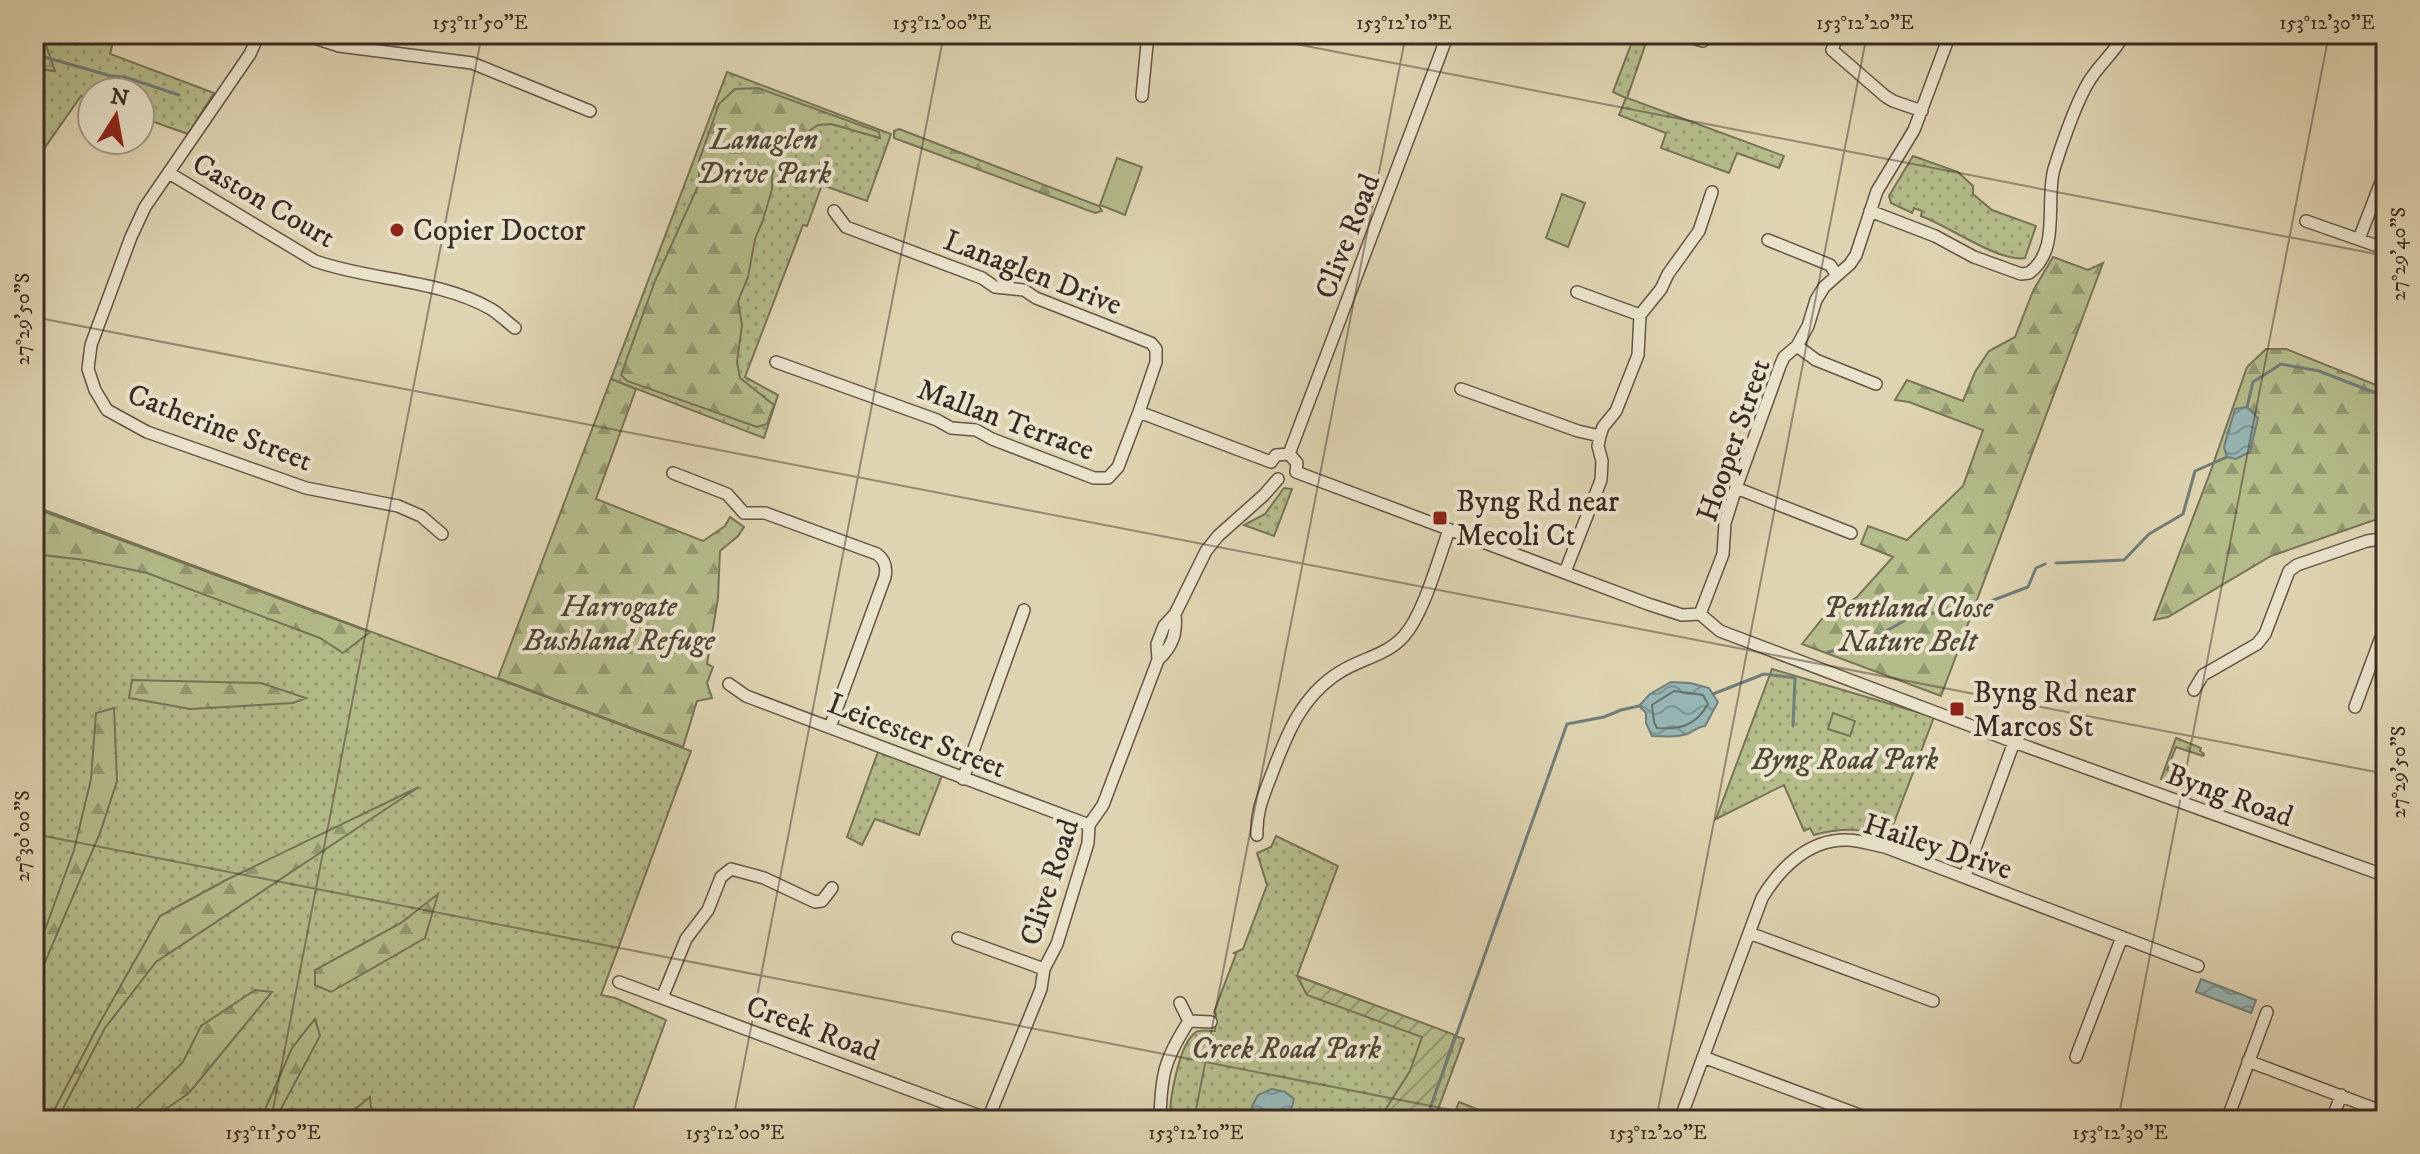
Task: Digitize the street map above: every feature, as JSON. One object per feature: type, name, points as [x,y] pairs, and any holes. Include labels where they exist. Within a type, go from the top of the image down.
[{"type":"street","name":"Catherine Street","points":[[259,34],[250,54],[145,207],[131,237],[91,345],[88,369],[95,390],[107,410],[147,432],[306,488],[398,506],[421,516],[442,534]]},
{"type":"street","points":[[303,34],[339,46],[472,63],[590,111]]},
{"type":"street","points":[[1142,96],[1148,34]]},
{"type":"street","name":"Clive Road","points":[[1289,454],[1448,34]]},
{"type":"street","points":[[1678,34],[1703,41],[1710,35]]},
{"type":"street","points":[[1838,34],[1832,50],[1885,96],[1922,111]]},
{"type":"street","name":"Hooper Street","points":[[1700,614],[1723,554],[1725,523],[1736,488],[1780,366],[1784,357],[1797,346],[1824,287],[1856,255],[1877,191],[1914,130],[1950,34]]},
{"type":"street","points":[[1870,211],[1935,236],[1974,257],[2021,274],[2029,273],[2042,259],[2049,240],[2054,170],[2082,97],[2089,81],[2116,49],[2124,34]]},
{"type":"street","points":[[2359,239],[2386,169]]},
{"type":"street","name":"Caston Court","points":[[169,173],[315,261],[342,271],[467,298],[493,310],[515,328]]},
{"type":"street","points":[[1565,572],[1601,480],[1602,461],[1598,446],[1603,427],[1620,402],[1638,355],[1640,315],[1699,231],[1712,192]]},
{"type":"street","name":"Lanaglen Drive","points":[[834,211],[846,227],[982,278],[995,287],[1024,290],[1036,298],[1151,343],[1156,349],[1156,362],[1139,412]]},
{"type":"street","points":[[2306,221],[2386,249]]},
{"type":"street","points":[[1768,240],[1830,265],[1837,275]]},
{"type":"street","points":[[1577,292],[1640,315]]},
{"type":"street","points":[[1797,346],[1816,360],[1876,384]]},
{"type":"street","name":"Mallan Terrace","points":[[776,362],[937,420],[948,427],[976,430],[992,439],[1101,479],[1108,478],[1118,467],[1139,412]]},
{"type":"street","points":[[1461,389],[1600,436]]},
{"type":"street","points":[[1139,412],[1271,462]]},
{"type":"street","points":[[1280,453],[1289,454],[1296,459],[1296,472],[1290,478],[1278,479],[1272,473],[1271,462],[1280,453]]},
{"type":"street","name":"Byng Road","points":[[1296,472],[1682,615],[1700,614],[1720,631],[2014,742],[2386,876]]},
{"type":"street","points":[[673,473],[727,494],[744,513],[765,513],[882,558],[885,577],[830,727]]},
{"type":"street","name":"Clive Road","points":[[989,1120],[1041,989],[1044,969],[1057,944],[1088,843],[1089,825],[1103,805],[1158,660],[1157,644],[1164,626],[1175,614],[1206,551],[1278,479]]},
{"type":"street","points":[[1736,488],[1851,533]]},
{"type":"street","points":[[1257,835],[1256,817],[1287,736],[1302,707],[1340,672],[1380,654],[1407,632],[1418,612],[1449,530]]},
{"type":"street","points":[[2194,690],[2203,675],[2257,644],[2265,634],[2289,571],[2297,565],[2367,541],[2386,538]]},
{"type":"street","points":[[963,779],[1024,610]]},
{"type":"street","points":[[2355,707],[2386,624]]},
{"type":"street","name":"Leicester Street","points":[[729,684],[746,696],[1089,825]]},
{"type":"street","points":[[1965,876],[2014,742]]},
{"type":"street","name":"Hailey Drive","points":[[1681,1117],[1762,898],[1772,881],[1811,847],[1846,839],[1885,847],[2198,966]]},
{"type":"street","points":[[662,998],[686,939],[704,917],[726,872],[731,869],[764,878],[815,902],[822,901],[832,888]]},
{"type":"street","points":[[1749,933],[1933,1001]]},
{"type":"street","points":[[2076,1057],[2122,937]]},
{"type":"street","points":[[958,938],[1044,969]]},
{"type":"street","name":"Creek Road","points":[[619,982],[989,1120]]},
{"type":"street","points":[[1180,1003],[1189,1021]]},
{"type":"street","points":[[2227,1120],[2267,1012]]},
{"type":"street","points":[[1189,1021],[1211,1022]]},
{"type":"street","points":[[1160,1120],[1164,1068],[1189,1021]]},
{"type":"street","points":[[1703,1057],[1873,1120]]},
{"type":"street","points":[[2248,1061],[2386,1113]]},
{"type":"street","points":[[2332,1120],[2341,1095]]},
{"type":"green space","points":[[34,34],[42,34],[55,71],[34,68]]},
{"type":"green space","points":[[42,34],[115,34],[110,54],[214,93],[188,134],[156,123],[156,76],[76,76],[76,103],[34,163],[34,68],[54,71]]},
{"type":"green space","points":[[1635,34],[1649,34],[1627,98],[1784,156],[1779,168],[1737,153],[1729,173],[1661,148],[1666,133],[1619,115],[1626,98],[1613,92]]},
{"type":"green space","name":"Lanaglen Drive Park","points":[[727,72],[891,134],[867,201],[822,185],[807,226],[803,225],[745,377],[778,395],[764,438],[611,379]]},
{"type":"green space","name":"Lanaglen Drive Park","points":[[758,88],[879,132],[880,138],[831,124],[818,125],[782,154],[772,175],[772,189],[755,239],[748,277],[738,301],[742,325],[737,362],[740,378],[774,405],[767,424],[757,427],[627,381],[621,375],[655,281],[699,184],[699,161],[719,104],[735,89]]},
{"type":"green space","points":[[899,129],[1099,206],[1102,211],[1095,213],[894,138],[894,131]]},
{"type":"green space","points":[[1913,156],[1958,172],[1973,186],[1973,194],[1992,210],[2036,226],[2025,258],[2002,255],[1921,216],[1922,211],[1914,208],[1912,213],[1891,203],[1889,196]]},
{"type":"green space","points":[[1117,158],[1142,167],[1125,215],[1100,205]]},
{"type":"green space","points":[[1562,194],[1585,203],[1568,247],[1546,238]]},
{"type":"green space","name":"Pentland Close Nature Belt","points":[[2053,257],[2088,270],[2103,263],[1941,696],[1802,644],[1822,619],[1857,597],[1893,557],[1861,544],[1868,526],[1907,540],[1963,486],[1983,430],[1909,402],[1895,400],[1907,380],[1963,401],[1975,372],[1989,351],[2015,337],[2033,291]]},
{"type":"green space","points":[[2266,349],[2286,349],[2386,389],[2386,516],[2271,556],[2168,617],[2154,620],[2247,367]]},
{"type":"green space","name":"Harrogate Bushland Refuge","points":[[611,379],[636,389],[596,499],[703,541],[725,526],[730,517],[744,527],[720,551],[718,598],[707,664],[713,667],[707,683],[712,698],[697,701],[683,747],[498,678]]},
{"type":"green space","points":[[1284,488],[1292,489],[1274,536],[1244,525],[1265,514]]},
{"type":"green space","points":[[34,506],[691,751],[601,995],[666,1020],[629,1120],[34,1120]]},
{"type":"green space","points":[[34,508],[370,632],[343,653],[320,638],[147,573],[85,560],[34,554]]},
{"type":"green space","name":"Byng Road Park","points":[[1772,669],[1934,717],[1889,836],[1860,830],[1814,835],[1810,828],[1804,831],[1784,785],[1716,819]]},
{"type":"green space","points":[[132,680],[261,683],[306,698],[293,703],[190,709],[129,698]]},
{"type":"green space","points":[[114,708],[117,781],[100,833],[34,988],[34,960],[74,850],[91,779],[96,713]]},
{"type":"green space","points":[[1833,713],[1855,721],[1850,736],[1828,729]]},
{"type":"green space","points":[[2176,738],[2201,748],[2204,754],[2176,747],[2167,770],[2182,776],[2180,787],[2161,779]]},
{"type":"green space","points":[[879,749],[943,773],[919,835],[875,819],[862,845],[847,837]]},
{"type":"green space","points":[[419,787],[156,962],[105,1028],[57,1120],[49,1120],[160,916],[226,880]]},
{"type":"green space","name":"Creek Road Park","points":[[1276,836],[1338,866],[1297,976],[1464,1039],[1434,1120],[1170,1120],[1173,1087],[1180,1060],[1196,1032],[1215,1031],[1214,1012],[1234,953],[1243,949],[1267,885],[1257,853],[1271,847]]},
{"type":"green space","points":[[438,894],[425,938],[331,992],[315,985],[315,970],[401,923]]},
{"type":"green space","points":[[1297,976],[1455,1035],[1426,1120],[1380,1118],[1410,1071],[1422,1037],[1307,995]]},
{"type":"green space","points":[[255,990],[272,992],[189,1093],[150,1120],[125,1120],[183,1062],[201,1026]]},
{"type":"green space","points":[[315,1019],[320,1036],[275,1120],[258,1120],[292,1048]]},
{"type":"green space","points":[[370,1097],[372,1120],[350,1120],[354,1110]]},
{"type":"green space","points":[[1459,1102],[1504,1120],[1452,1120]]},
{"type":"water","points":[[2247,407],[2258,418],[2250,452],[2236,459],[2227,457],[2224,447],[2235,409]]},
{"type":"water","points":[[1671,682],[1709,688],[1718,702],[1705,726],[1683,735],[1652,736],[1646,723],[1646,713],[1639,706],[1650,694]]},
{"type":"water","points":[[34,808],[39,809],[42,836],[39,881],[34,881]]},
{"type":"water","points":[[2201,979],[2256,1000],[2251,1013],[2196,992]]},
{"type":"water","points":[[1272,1089],[1285,1092],[1294,1099],[1291,1110],[1275,1112],[1265,1120],[1256,1116],[1252,1106],[1258,1095]]},
{"type":"waterway","points":[[34,54],[111,76],[125,77],[179,95]]},
{"type":"waterway","points":[[2247,407],[2253,382],[2281,364],[2319,371],[2386,397]]},
{"type":"waterway","points":[[2056,563],[2124,560],[2149,534],[2183,514],[2195,471],[2227,457]]},
{"type":"waterway","points":[[1828,652],[1863,644],[1911,617],[1983,604],[2028,587],[2036,568],[2045,564]]},
{"type":"waterway","points":[[1713,694],[1764,674],[1795,678],[1793,726]]},
{"type":"waterway","points":[[1426,1120],[1567,724],[1639,706]]},
{"type":"place","name":"Copier Doctor","points":[[397,230]]},
{"type":"place","name":"Byng Rd near Mecoli Ct","points":[[1440,518]]},
{"type":"place","name":"Byng Rd near Marcos St","points":[[1957,709]]}]
